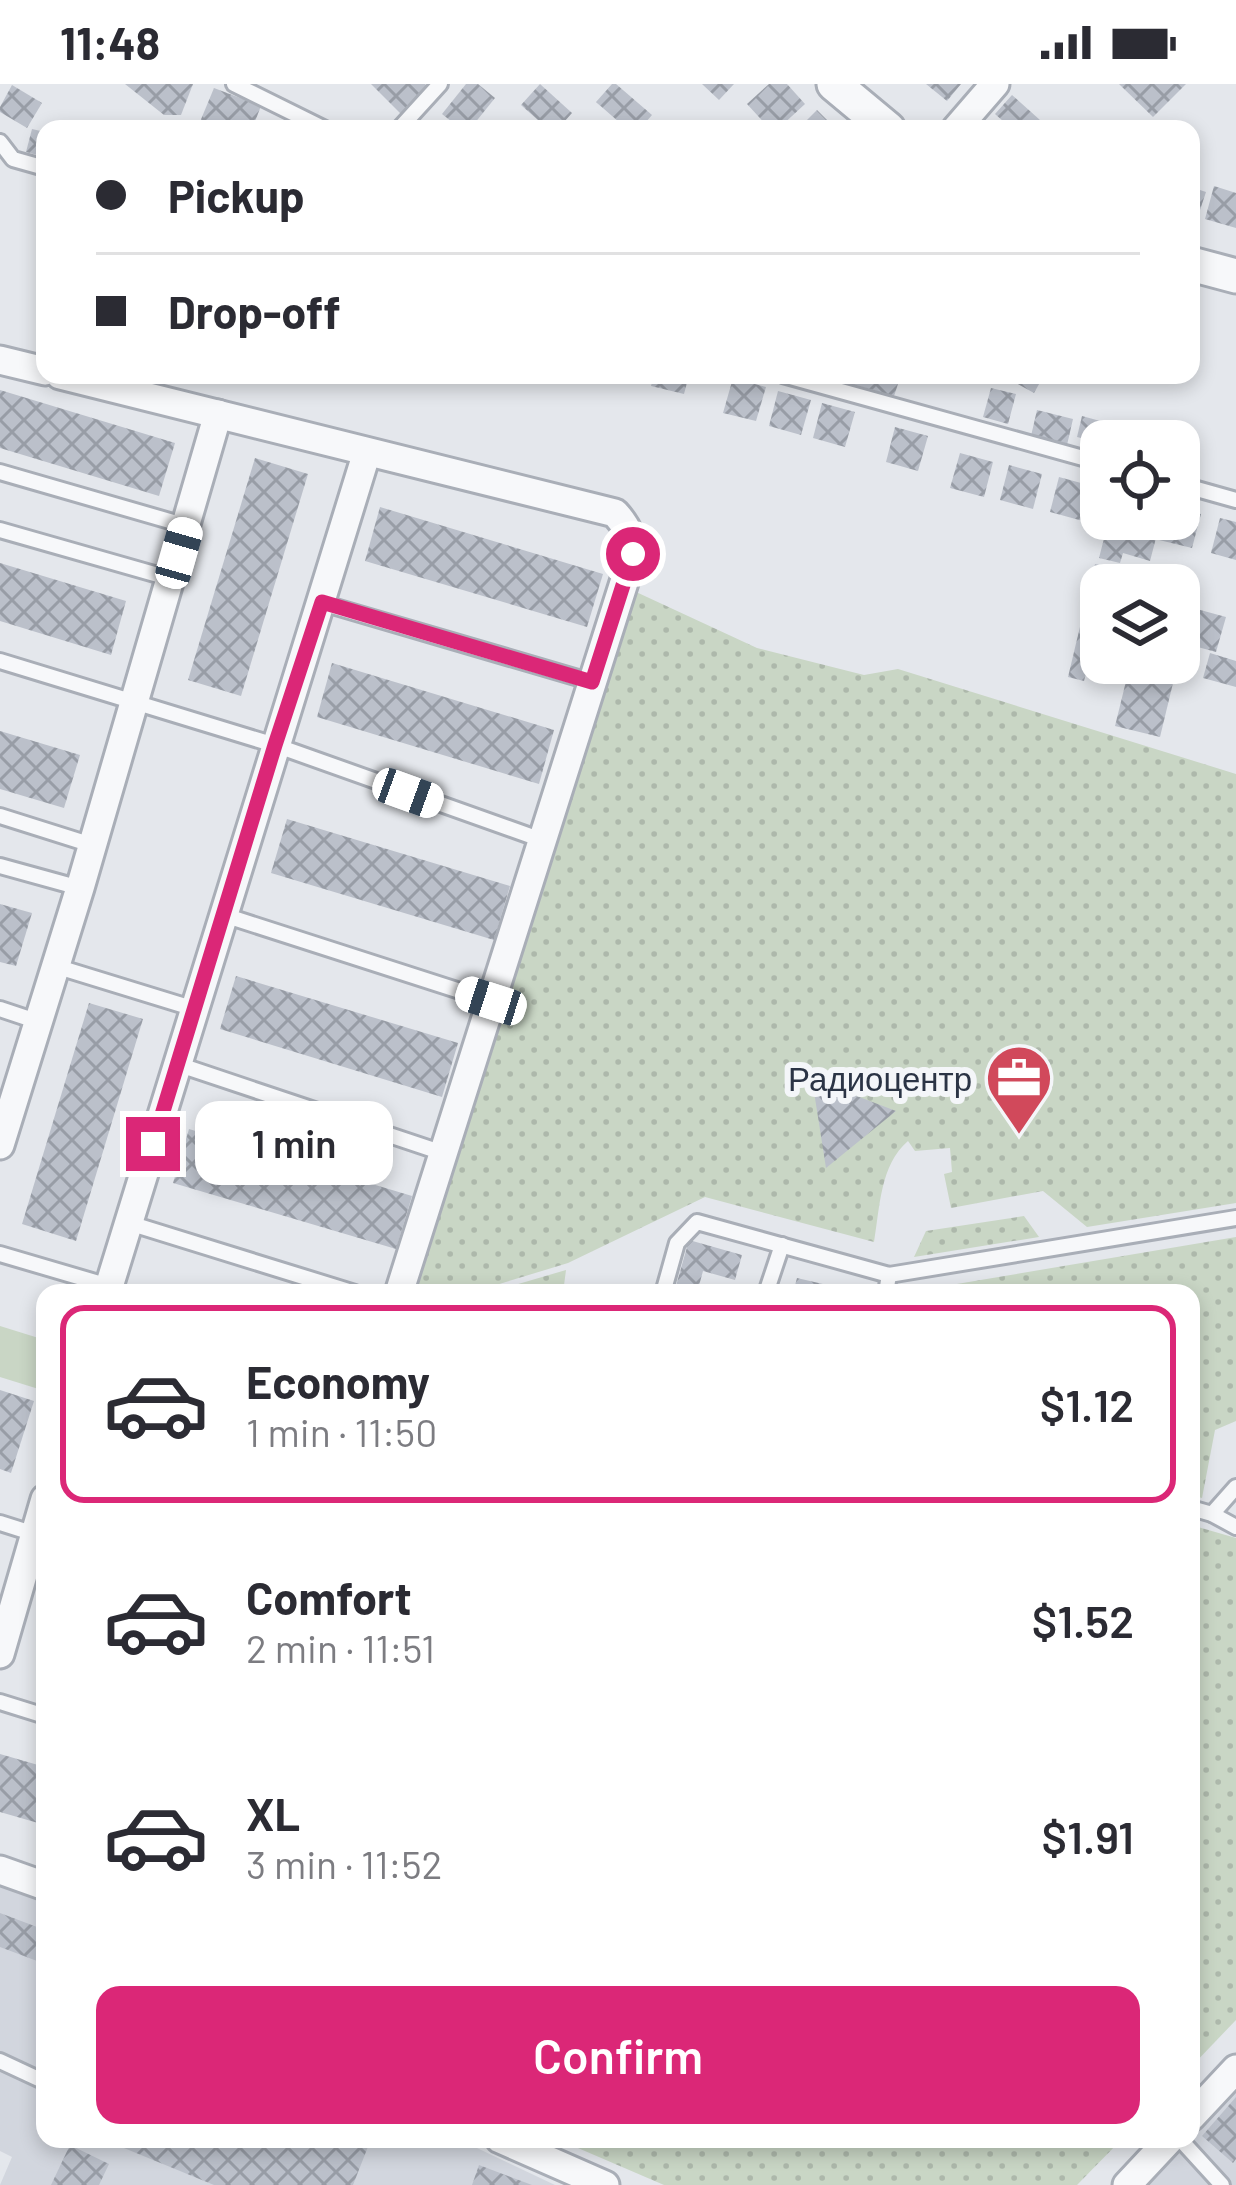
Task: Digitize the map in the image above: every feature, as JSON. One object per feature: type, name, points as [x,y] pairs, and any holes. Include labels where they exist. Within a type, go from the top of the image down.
[{"type":"street","points":[[834,84],[877,120]]},
{"type":"street","points":[[964,120],[994,84]]},
{"type":"street","points":[[1200,266],[1236,276]]},
{"type":"street","points":[[0,360],[36,369]]},
{"type":"street","points":[[96,384],[615,513],[633,542],[402,1284]]},
{"type":"street","points":[[0,1144],[218,414]]},
{"type":"street","points":[[110,1284],[367,452]]},
{"type":"street","points":[[0,1654],[36,1547]]},
{"type":"street","points":[[0,1870],[36,1883]]},
{"type":"street","points":[[1200,2107],[1236,2068]]},
{"type":"street","points":[[520,2148],[604,2185]]},
{"type":"street","points":[[1127,2185],[1162,2148]]},
{"type":"lane","points":[[234,84],[308,120]]},
{"type":"lane","points":[[407,120],[440,84]]},
{"type":"lane","points":[[0,142],[13,159],[36,165]]},
{"type":"lane","points":[[816,384],[1080,457]]},
{"type":"lane","points":[[0,472],[187,526]]},
{"type":"lane","points":[[1200,490],[1236,500]]},
{"type":"lane","points":[[0,530],[172,579]]},
{"type":"lane","points":[[322,602],[592,682]]},
{"type":"lane","points":[[0,661],[275,745],[542,841]]},
{"type":"lane","points":[[0,816],[92,845]]},
{"type":"lane","points":[[0,866],[80,888]]},
{"type":"lane","points":[[224,915],[491,1001]]},
{"type":"lane","points":[[55,966],[195,1009]]},
{"type":"lane","points":[[0,1010],[39,1022]]},
{"type":"lane","points":[[177,1064],[443,1153]]},
{"type":"lane","points":[[666,1284],[677,1243],[697,1222],[889,1275],[1236,1218]]},
{"type":"lane","points":[[129,1223],[327,1284]]},
{"type":"lane","points":[[769,1284],[782,1245]]},
{"type":"lane","points":[[0,1254],[90,1284]]},
{"type":"lane","points":[[888,1284],[889,1275]]},
{"type":"lane","points":[[1212,1514],[1236,1486]]},
{"type":"lane","points":[[1200,1511],[1236,1527]]},
{"type":"lane","points":[[0,1523],[36,1534]]},
{"type":"lane","points":[[0,1702],[36,1713]]},
{"type":"lane","points":[[0,2061],[36,2078]]},
{"type":"lane","points":[[1188,2148],[1222,2185]]},
{"type":"shaded area","points":[[0,1879],[36,1893],[36,2148],[477,2148],[555,2185],[0,2185],[12,2157],[0,2151]]},
{"type":"shaded area","points":[[1236,2088],[1236,2185],[1149,2185],[1183,2148],[1200,2148],[1200,2129]]},
{"type":"green space","points":[[634,591],[757,648],[864,675],[898,669],[1236,774],[1236,1203],[1087,1227],[1043,1191],[951,1208],[944,1174],[952,1172],[950,1148],[915,1151],[908,1141],[887,1174],[874,1242],[705,1197],[568,1263],[499,1284],[417,1284]]},
{"type":"green space","points":[[1024,1216],[1039,1237],[914,1257],[926,1231]]},
{"type":"green space","points":[[1236,1237],[1236,1421],[1215,1430],[1202,1498],[1200,1284],[957,1284]]},
{"type":"green space","points":[[566,1270],[564,1284],[519,1284]]},
{"type":"green space","points":[[0,1326],[36,1337],[36,1388],[0,1377]]},
{"type":"green space","points":[[1200,1528],[1236,1538],[1236,2020],[1200,2058]]},
{"type":"green space","points":[[578,2148],[1113,2148],[1077,2185],[664,2185]]},
{"type":"building","points":[[125,84],[193,84],[181,115],[164,115]]},
{"type":"building","points":[[371,84],[425,84],[431,90],[404,117]]},
{"type":"building","points":[[466,84],[478,84],[495,98],[477,120],[450,120],[442,114]]},
{"type":"building","points":[[540,84],[572,113],[566,120],[538,120],[521,105]]},
{"type":"building","points":[[616,84],[652,115],[648,120],[617,120],[596,102]]},
{"type":"building","points":[[702,84],[734,84],[719,100]]},
{"type":"building","points":[[769,84],[787,84],[805,104],[788,120],[762,120],[747,104]]},
{"type":"building","points":[[926,84],[961,84],[947,101]]},
{"type":"building","points":[[1119,84],[1186,84],[1153,117]]},
{"type":"building","points":[[12,85],[42,103],[27,128],[0,112]]},
{"type":"building","points":[[214,88],[261,106],[256,120],[201,120]]},
{"type":"building","points":[[1012,95],[1040,120],[1002,120],[995,114]]},
{"type":"building","points":[[817,110],[827,120],[807,120]]},
{"type":"building","points":[[32,129],[36,130],[36,155],[26,152]]},
{"type":"building","points":[[1214,186],[1236,193],[1236,228],[1205,219]]},
{"type":"building","points":[[652,384],[687,384],[684,394]]},
{"type":"building","points":[[731,384],[766,387],[756,421],[723,413]]},
{"type":"building","points":[[852,384],[898,384],[894,396]]},
{"type":"building","points":[[1018,384],[1039,384],[1034,393]]},
{"type":"building","points":[[991,388],[1016,394],[1008,424],[983,417]]},
{"type":"building","points":[[0,390],[175,443],[159,496],[0,448]]},
{"type":"building","points":[[778,391],[811,400],[801,435],[769,426]]},
{"type":"building","points":[[822,403],[855,412],[845,447],[813,438]]},
{"type":"building","points":[[1037,410],[1073,419],[1067,445],[1031,436]]},
{"type":"building","points":[[895,427],[928,436],[918,471],[886,462]]},
{"type":"building","points":[[960,453],[993,462],[984,497],[950,488]]},
{"type":"building","points":[[255,458],[308,474],[241,696],[188,680]]},
{"type":"building","points":[[1009,465],[1042,474],[1033,509],[1000,500]]},
{"type":"building","points":[[1059,477],[1080,483],[1080,520],[1050,512]]},
{"type":"building","points":[[380,507],[603,574],[587,627],[365,561]]},
{"type":"building","points":[[1220,518],[1236,522],[1236,560],[1211,553]]},
{"type":"building","points":[[1104,540],[1156,540],[1150,561],[1123,553],[1120,563],[1099,558]]},
{"type":"building","points":[[1159,540],[1194,540],[1192,548]]},
{"type":"building","points":[[0,563],[126,601],[111,655],[0,621]]},
{"type":"building","points":[[1200,610],[1226,617],[1216,652],[1200,648]]},
{"type":"building","points":[[1080,627],[1080,680],[1068,677]]},
{"type":"building","points":[[1210,653],[1236,661],[1236,687],[1203,678]]},
{"type":"building","points":[[332,663],[554,730],[539,784],[317,717]]},
{"type":"building","points":[[1125,684],[1173,684],[1160,737],[1115,726]]},
{"type":"building","points":[[0,731],[80,755],[64,808],[0,789]]},
{"type":"building","points":[[287,819],[510,886],[494,940],[271,873]]},
{"type":"building","points":[[0,904],[32,913],[16,966],[0,962]]},
{"type":"building","points":[[236,976],[458,1043],[442,1097],[220,1029]]},
{"type":"building","points":[[89,1003],[143,1019],[76,1241],[22,1224]]},
{"type":"building","points":[[812,1079],[896,1111],[826,1168]]},
{"type":"building","points":[[189,1129],[412,1196],[396,1249],[173,1183]]},
{"type":"building","points":[[689,1240],[742,1255],[735,1280],[703,1271],[699,1284],[677,1284]]},
{"type":"building","points":[[0,1390],[34,1401],[11,1473],[0,1469]]},
{"type":"building","points":[[0,1754],[36,1764],[36,1822],[0,1812]]},
{"type":"building","points":[[0,1913],[36,1927],[36,1961],[0,1947]]},
{"type":"building","points":[[1236,2097],[1236,2159],[1233,2163],[1202,2136]]},
{"type":"building","points":[[69,2148],[109,2164],[99,2185],[51,2185]]},
{"type":"building","points":[[124,2148],[367,2148],[353,2185],[214,2185]]},
{"type":"building","points":[[479,2165],[532,2185],[472,2185]]},
{"type":"place","name":"Радиоцентр","points":[[1019,1137]]},
{"type":"route","points":[[153,1144],[322,602],[592,682],[633,554]]}]
